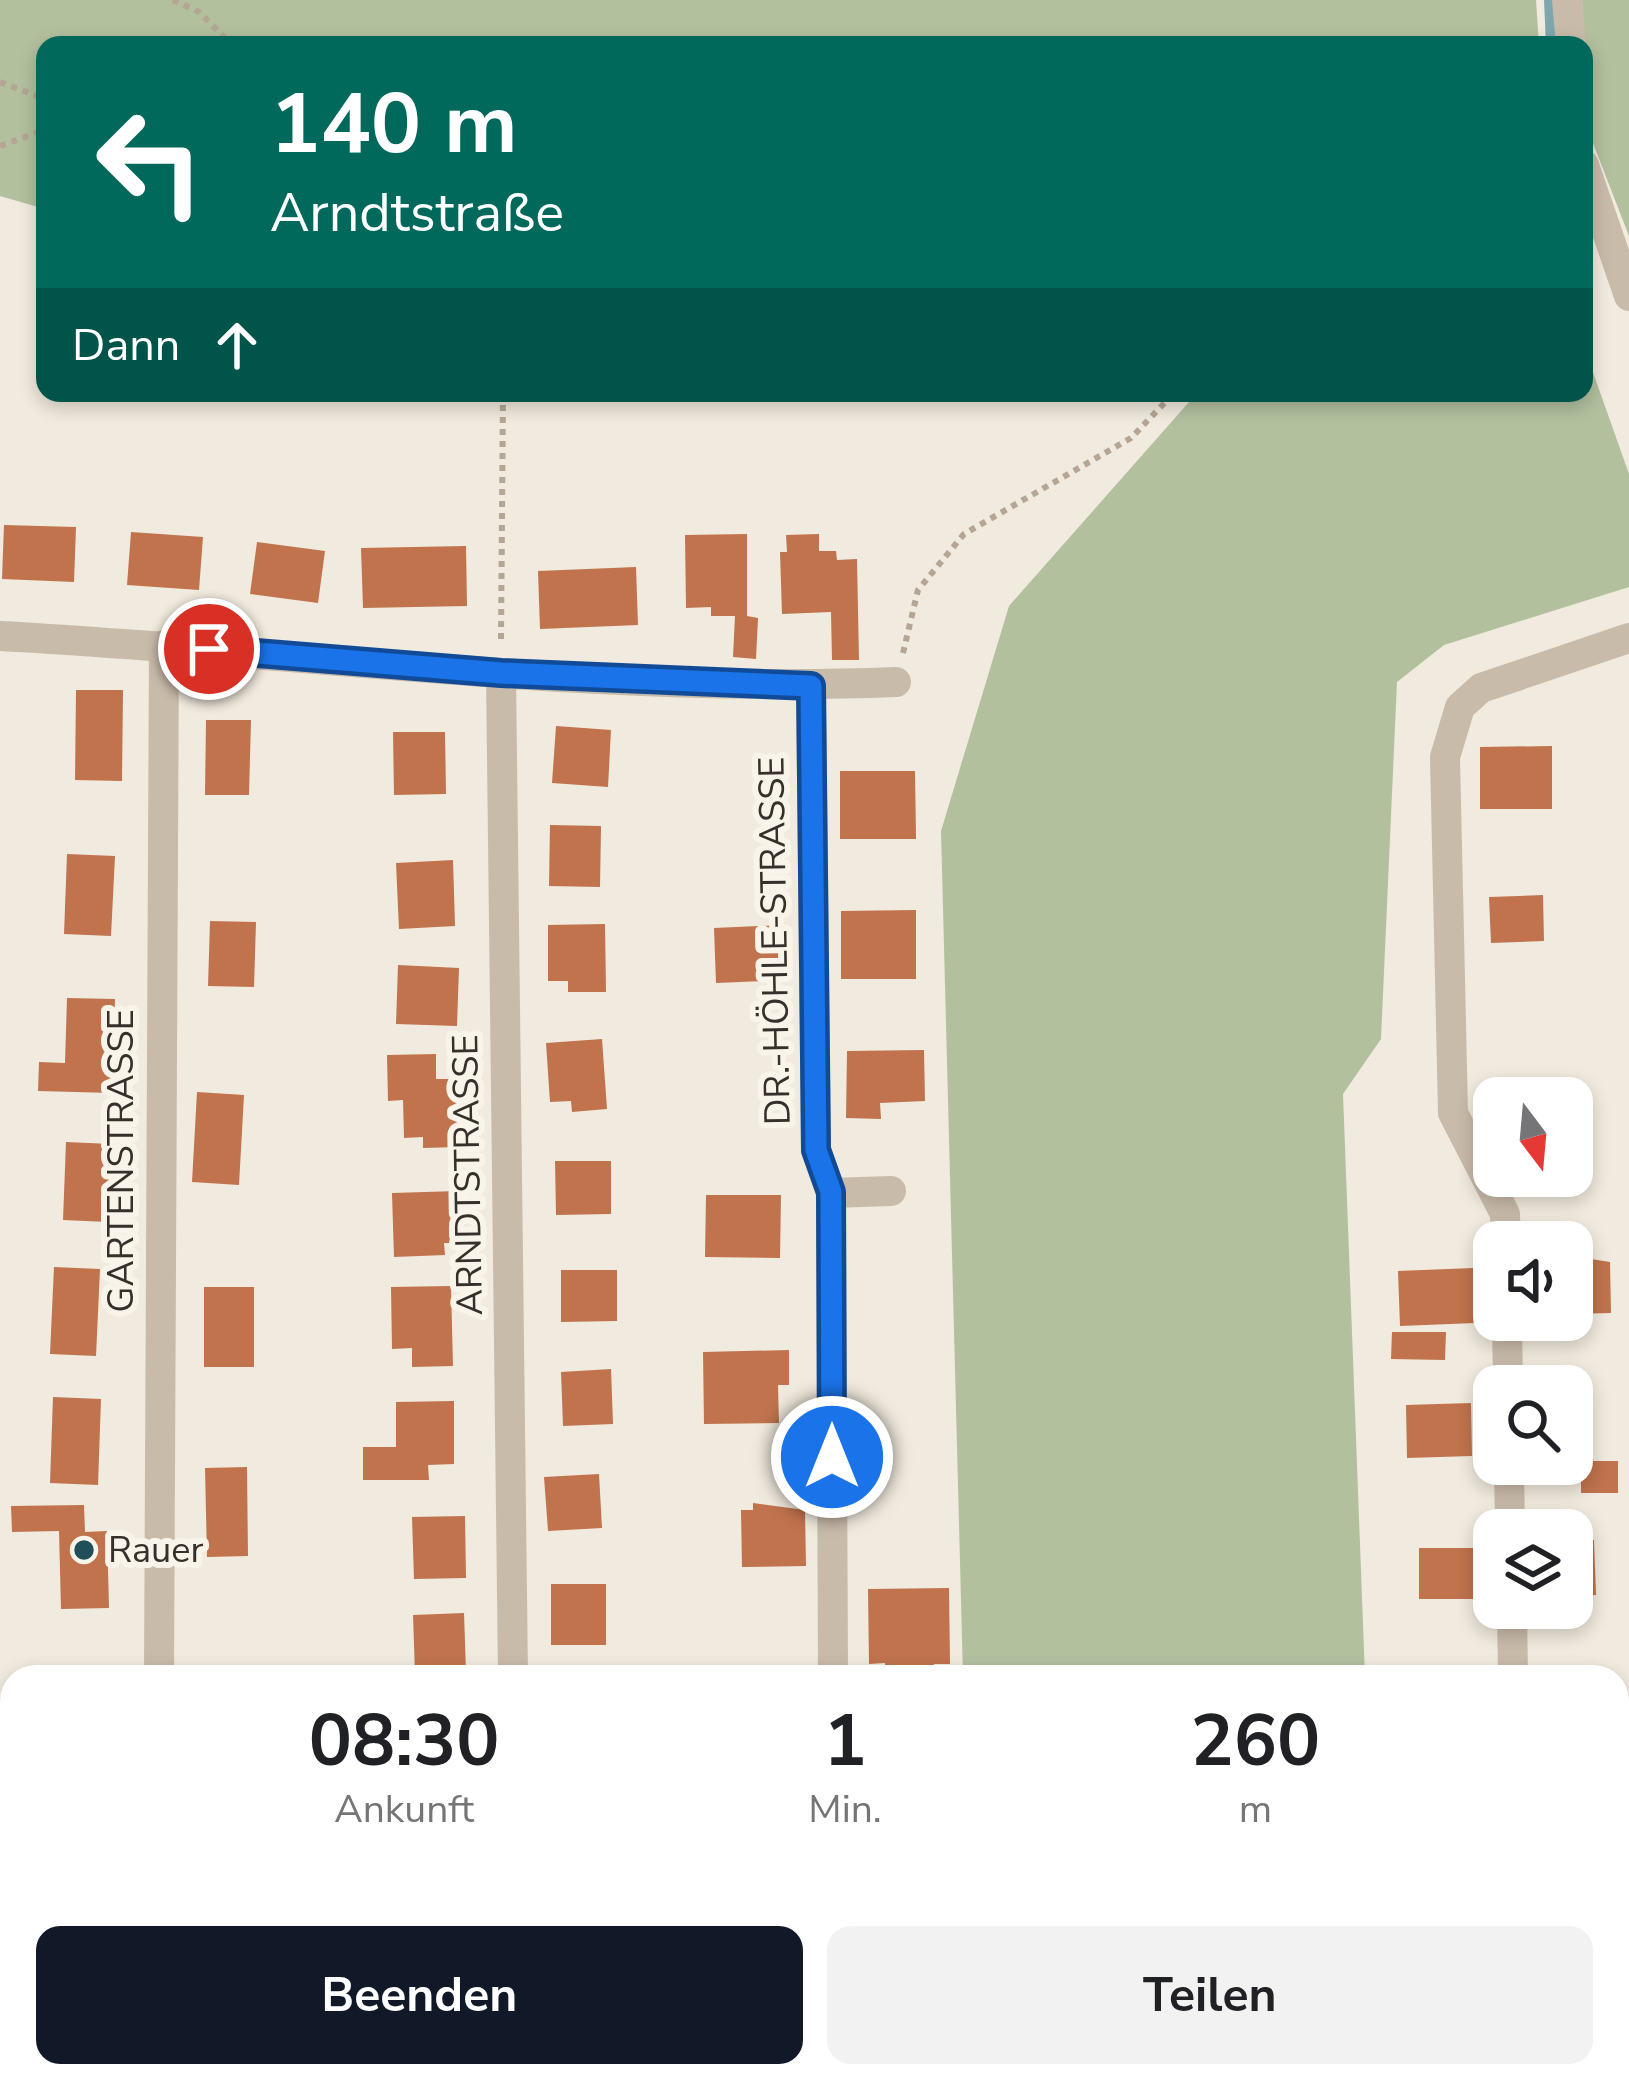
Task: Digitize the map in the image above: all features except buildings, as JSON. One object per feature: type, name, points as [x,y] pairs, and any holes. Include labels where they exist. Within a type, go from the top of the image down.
[{"type":"street","points":[[1567,0],[1570,36]]},
{"type":"street","points":[[1593,191],[1629,296]]},
{"type":"street","points":[[0,636],[501,673],[811,686],[896,682]]},
{"type":"street","points":[[1505,1221],[1453,1113],[1445,757],[1460,707],[1481,688],[1629,638]]},
{"type":"street","name":"GARTENSTRASSE","points":[[159,1665],[164,645]]},
{"type":"street","name":"ARNDTSTRASSE","points":[[501,673],[513,1665]]},
{"type":"street","name":"DR.-HÖHLE-STRASSE","points":[[811,686],[816,1150],[831,1192],[833,1665]]},
{"type":"street","points":[[831,1192],[891,1191]]},
{"type":"street","points":[[1512,1629],[1513,1665]]},
{"type":"path","points":[[173,0],[199,12],[223,36]]},
{"type":"path","points":[[0,82],[36,96]]},
{"type":"path","points":[[0,146],[36,133]]},
{"type":"path","points":[[501,673],[503,402]]},
{"type":"path","points":[[896,682],[918,590],[964,534],[1131,438],[1165,402]]},
{"type":"green space","points":[[0,0],[1536,0],[1538,36],[36,36],[36,206],[0,196]]},
{"type":"green space","points":[[1582,0],[1629,0],[1629,236],[1593,143],[1593,36],[1584,36]]},
{"type":"green space","points":[[1593,372],[1629,474],[1629,587],[1444,645],[1397,682],[1381,1039],[1343,1094],[1365,1665],[963,1665],[941,831],[1009,606],[1189,402],[1593,402]]},
{"type":"waterway","points":[[1549,0],[1551,36]]},
{"type":"place","name":"Rauer","points":[[84,1550]]},
{"type":"route","points":[[209,649],[501,673],[811,686],[816,1150],[831,1192],[832,1457]]}]
